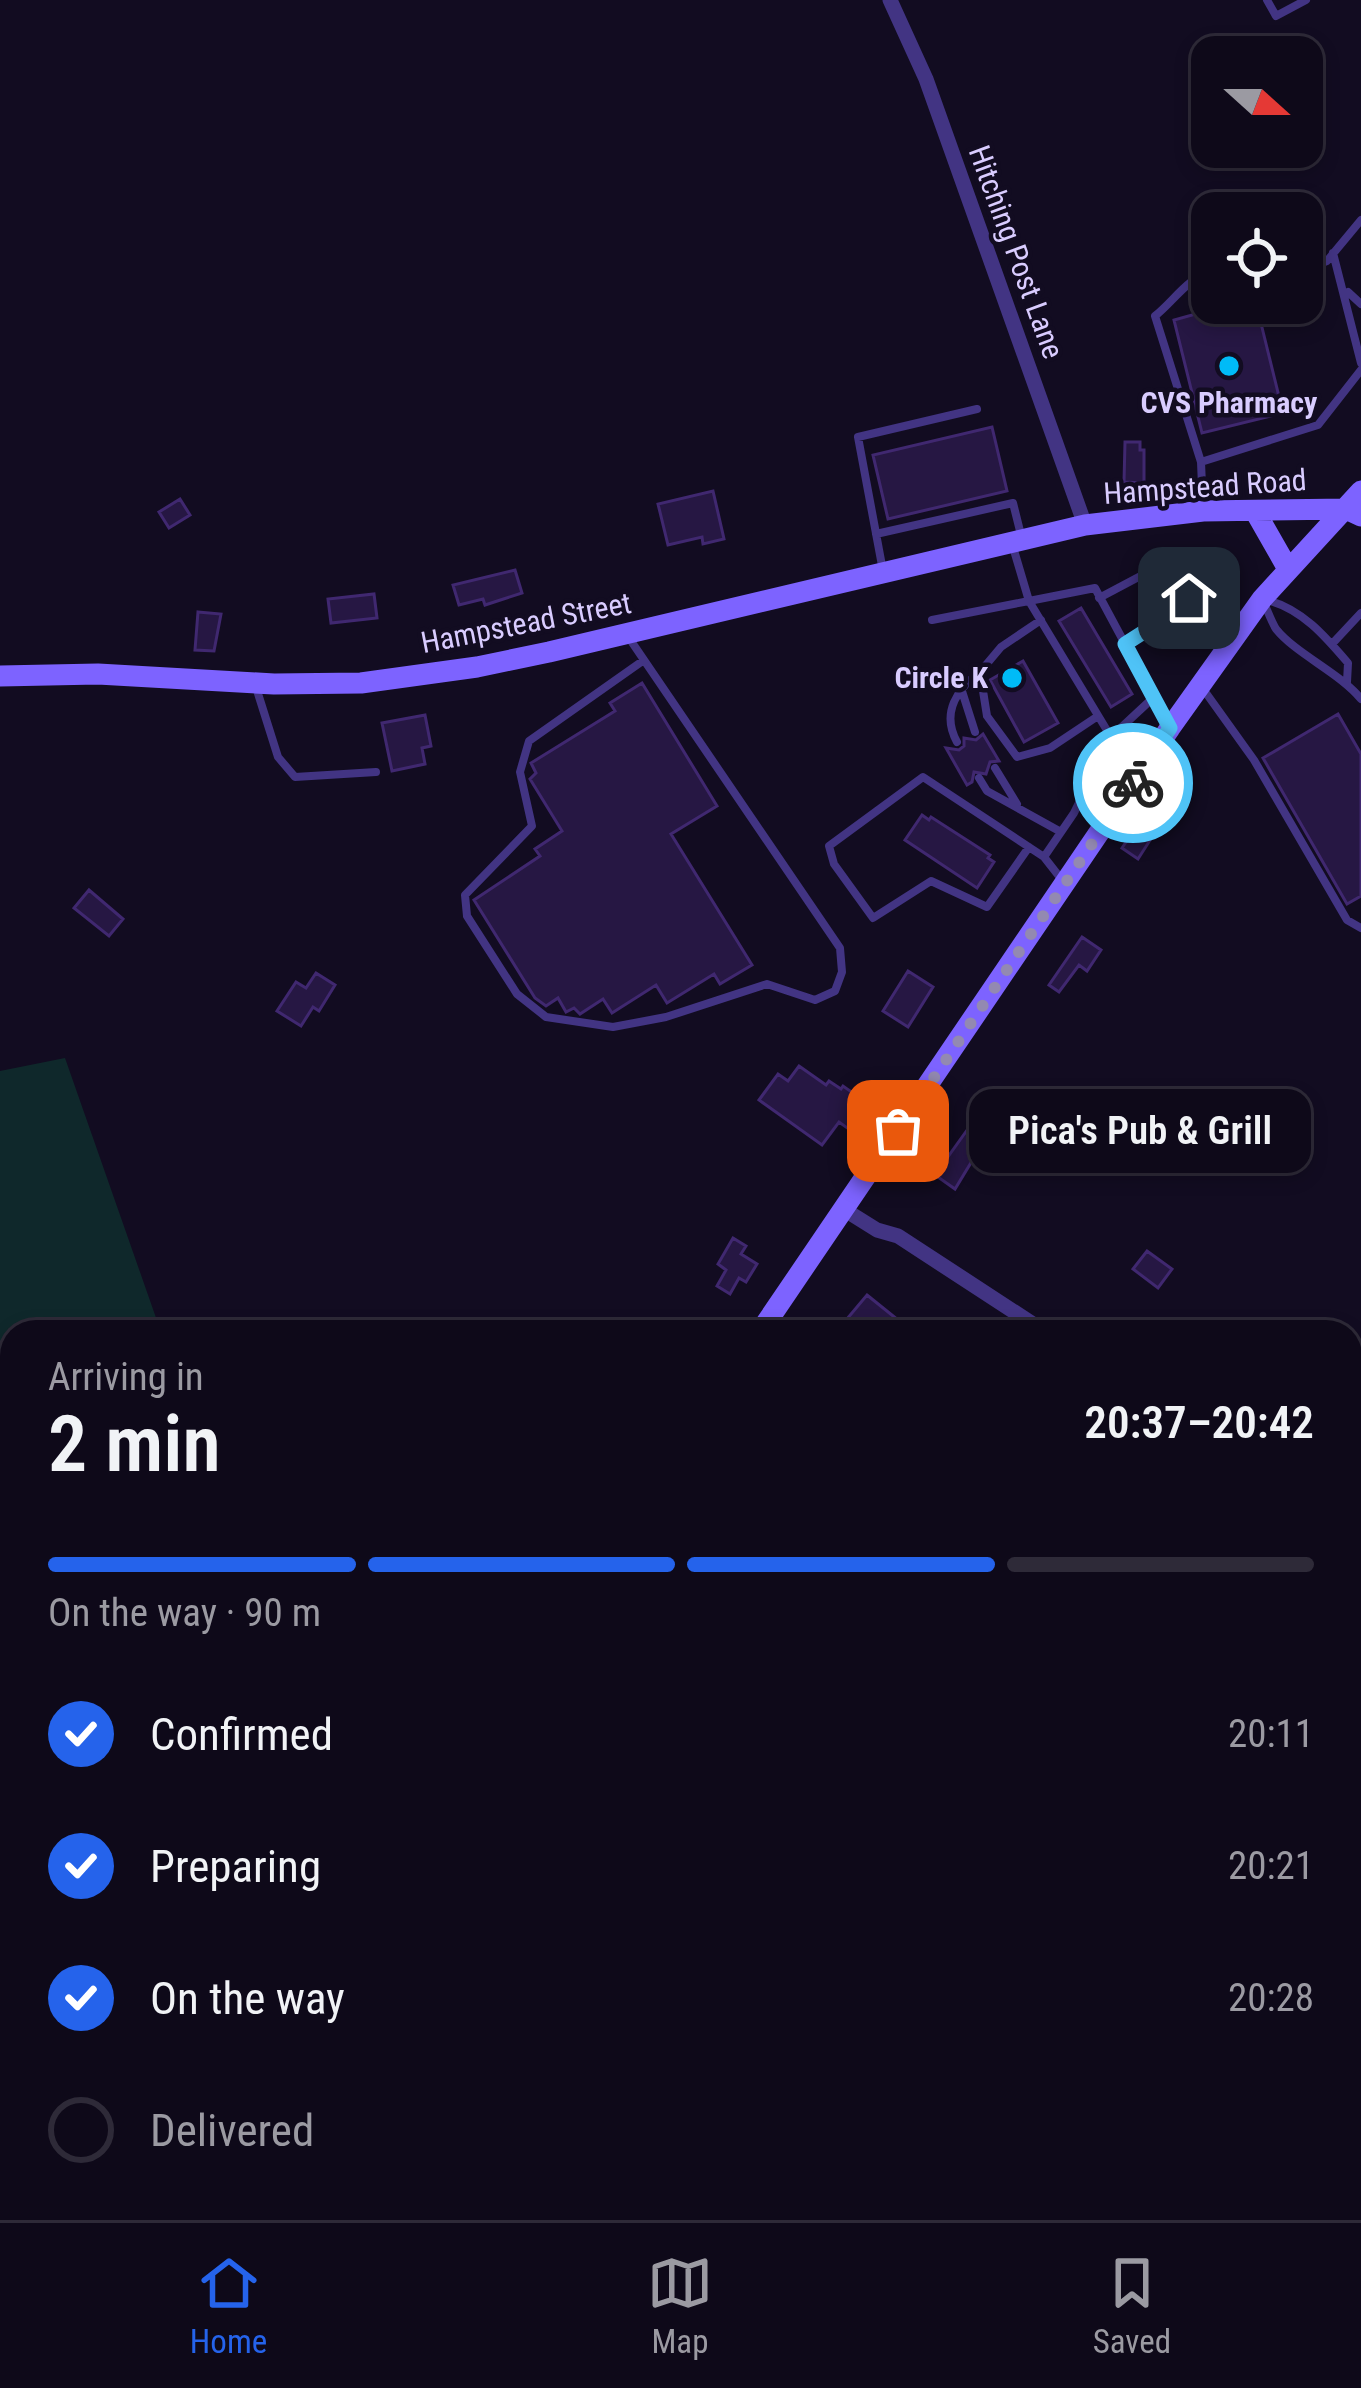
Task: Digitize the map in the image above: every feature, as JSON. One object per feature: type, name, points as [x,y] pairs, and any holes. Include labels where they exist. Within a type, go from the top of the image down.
[{"type":"main road","name":"Hampstead Road","points":[[1053,531],[1203,511],[1356,505]]},
{"type":"main road","points":[[771,1320],[1262,598],[1356,505]]},
{"type":"main road","points":[[1255,511],[1288,569]]},
{"type":"main road","name":"Hampstead Street","points":[[0,676],[98,674],[255,683],[361,682],[416,676],[626,634],[1053,531]]},
{"type":"street","name":"Hitching Post Lane","points":[[890,0],[926,79],[1085,525]]},
{"type":"street","points":[[845,1210],[877,1230],[898,1236],[1027,1320]]},
{"type":"lane","points":[[1267,0],[1276,16],[1306,0]]},
{"type":"lane","points":[[1323,263],[1361,220]]},
{"type":"lane","points":[[1201,462],[1318,425],[1361,366],[1333,253]]},
{"type":"lane","points":[[1191,281],[1155,316],[1201,462],[1203,511]]},
{"type":"lane","points":[[1348,292],[1361,304]]},
{"type":"lane","points":[[883,572],[858,437],[977,409]]},
{"type":"lane","points":[[876,534],[1013,503],[1029,601],[1111,737]]},
{"type":"lane","points":[[1100,598],[1167,562],[1174,565],[1189,598],[1186,605],[1125,644]]},
{"type":"lane","points":[[932,620],[1094,588],[1170,728]]},
{"type":"lane","points":[[1262,598],[1292,607],[1332,644],[1348,663],[1347,682]]},
{"type":"lane","points":[[1262,598],[1277,630],[1334,679],[1347,682],[1361,699]]},
{"type":"lane","points":[[1332,644],[1361,614]]},
{"type":"lane","points":[[957,742],[950,729],[951,708],[960,686],[1001,647],[1041,620]]},
{"type":"lane","points":[[626,634],[644,660],[840,948],[842,972],[835,992],[815,1000],[767,984],[666,1016],[613,1027],[546,1017],[518,994],[467,916],[465,895],[532,826],[520,772],[529,741],[644,660]]},
{"type":"lane","points":[[980,671],[987,716],[1017,757],[1050,748],[1099,716]]},
{"type":"lane","points":[[255,683],[278,757],[295,777],[376,772]]},
{"type":"lane","points":[[1200,685],[1254,760],[1347,920],[1361,928]]},
{"type":"lane","points":[[960,686],[975,732]]},
{"type":"lane","points":[[1044,857],[1111,737],[1154,697]]},
{"type":"lane","points":[[995,768],[1017,806]]},
{"type":"lane","points":[[1029,847],[987,907],[931,881],[873,918],[834,865],[829,846],[923,777],[1029,847],[1044,857],[1065,884]]},
{"type":"lane","points":[[979,778],[987,790],[1060,832]]},
{"type":"green space","points":[[65,1058],[157,1320],[0,1320],[0,1071]]},
{"type":"building","name":"CVS Pharmacy","points":[[1191,315],[1191,324],[1261,324],[1283,413],[1202,433],[1174,320]]},
{"type":"building","points":[[992,427],[1007,491],[888,519],[873,455]]},
{"type":"building","points":[[1125,442],[1140,442],[1144,450],[1144,483],[1124,482]]},
{"type":"building","points":[[713,491],[724,539],[703,544],[702,537],[668,545],[658,504]]},
{"type":"building","points":[[180,499],[190,515],[169,528],[159,512]]},
{"type":"building","points":[[515,570],[522,593],[485,605],[483,599],[459,605],[453,585]]},
{"type":"building","points":[[374,594],[377,618],[331,623],[328,599]]},
{"type":"building","points":[[1081,608],[1132,694],[1111,707],[1059,621]]},
{"type":"building","points":[[198,612],[221,614],[214,651],[195,650]]},
{"type":"building","points":[[1023,661],[1058,723],[1024,742],[990,680]]},
{"type":"building","points":[[642,683],[717,806],[671,834],[752,965],[720,984],[714,974],[667,1003],[656,985],[612,1013],[603,999],[580,1014],[574,1008],[566,1012],[558,998],[546,1006],[535,998],[474,900],[540,856],[535,849],[562,831],[530,779],[536,773],[531,763],[615,711],[610,703]]},
{"type":"building","points":[[1338,714],[1361,754],[1361,896],[1347,904],[1263,758]]},
{"type":"building","points":[[425,715],[431,746],[422,748],[425,764],[392,771],[382,723]]},
{"type":"building","points":[[983,734],[999,761],[990,762],[986,774],[974,772],[967,785],[946,748],[959,750],[964,738],[976,740]]},
{"type":"building","points":[[922,815],[990,855],[994,862],[977,888],[905,840]]},
{"type":"building","points":[[1138,824],[1154,834],[1138,859],[1122,848]]},
{"type":"building","points":[[89,890],[123,919],[109,936],[74,908]]},
{"type":"building","points":[[1082,937],[1101,950],[1087,971],[1079,965],[1059,992],[1049,985]]},
{"type":"building","points":[[908,971],[933,987],[908,1027],[883,1011]]},
{"type":"building","points":[[316,973],[335,985],[319,1011],[313,1007],[301,1026],[277,1011],[296,982],[306,988]]},
{"type":"building","points":[[799,1066],[826,1085],[829,1081],[843,1086],[879,1111],[860,1137],[839,1122],[822,1145],[759,1100],[778,1074],[788,1081]]},
{"type":"building","points":[[975,1119],[987,1128],[955,1189],[935,1175]]},
{"type":"building","points":[[733,1238],[746,1246],[741,1254],[757,1264],[746,1282],[739,1278],[730,1294],[717,1286],[726,1270],[718,1264]]},
{"type":"building","points":[[1147,1251],[1172,1269],[1158,1288],[1133,1269]]},
{"type":"building","points":[[867,1295],[898,1320],[846,1320]]},
{"type":"way so far","points":[[898,1131],[1133,783]]},
{"type":"place","name":"CVS Pharmacy","points":[[1229,366]]},
{"type":"place","name":"Circle K","points":[[1012,678]]},
{"type":"place","name":"Pica's Pub & Grill","points":[[898,1131]]},
{"type":"route","points":[[1133,783],[1170,728],[1125,644],[1186,605],[1189,598]]}]
